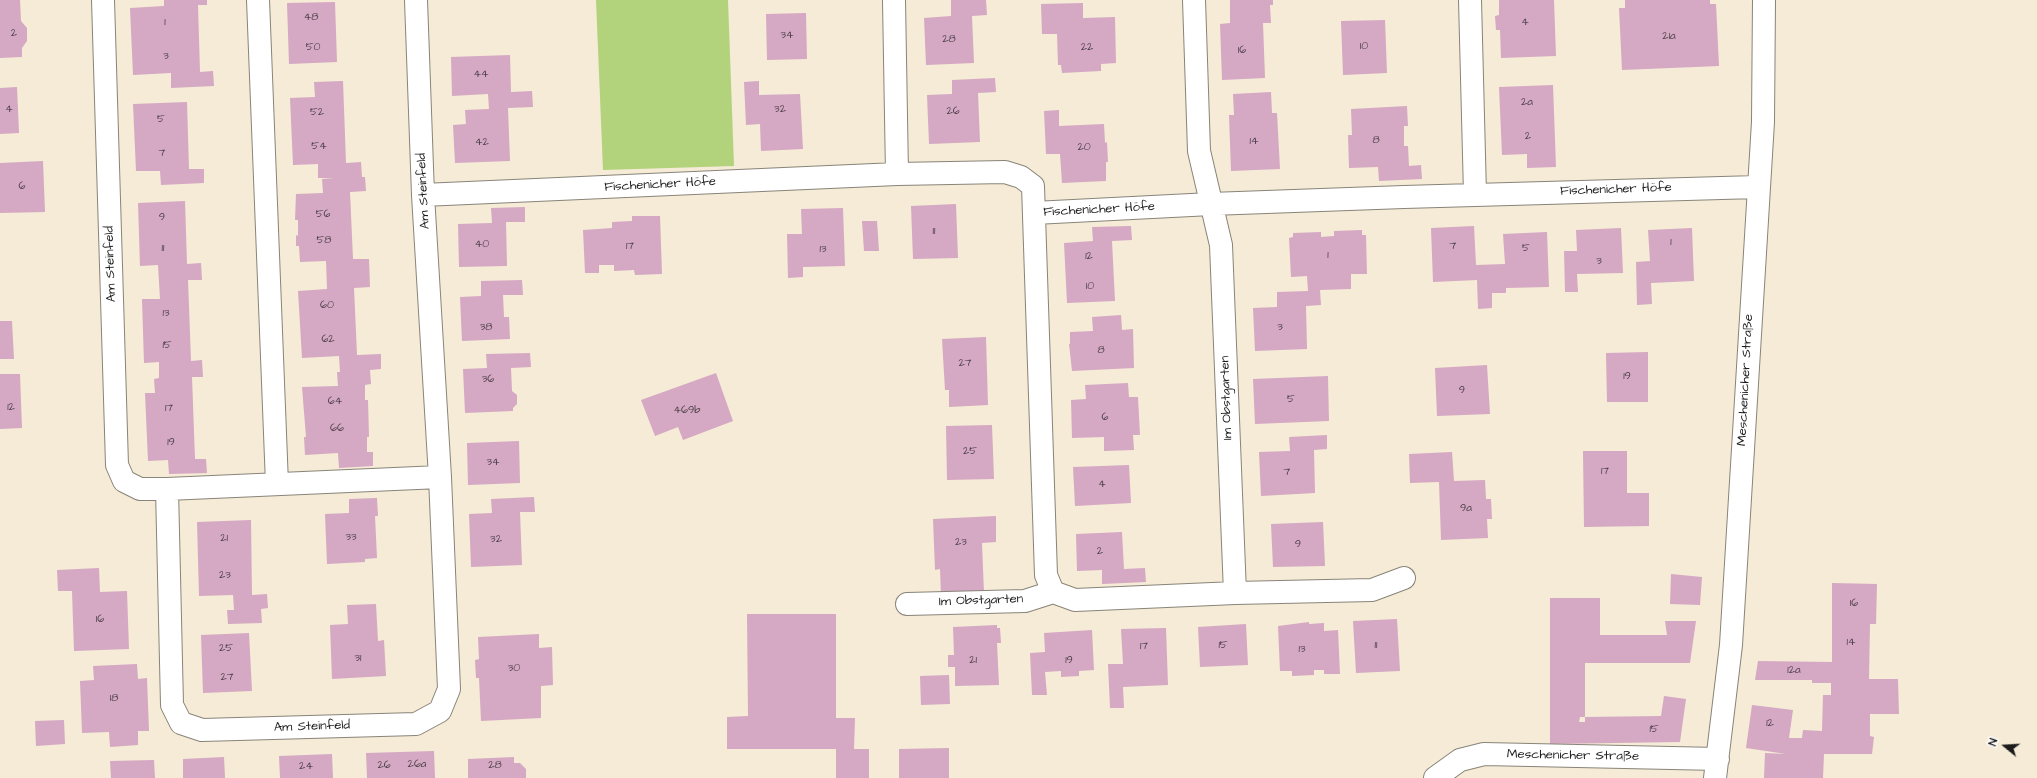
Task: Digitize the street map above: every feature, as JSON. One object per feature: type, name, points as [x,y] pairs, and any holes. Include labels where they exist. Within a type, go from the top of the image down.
[{"type":"street","name":"Am Steinfeld","points":[[104,0],[117,465],[124,481],[140,489],[167,489],[440,477]]},
{"type":"street","points":[[258,0],[277,484]]},
{"type":"street","name":"Am Steinfeld","points":[[167,489],[172,705],[181,724],[202,730],[416,724],[440,711],[449,689],[440,477],[423,195],[416,0]]},
{"type":"street","points":[[894,0],[897,174]]},
{"type":"street","points":[[1194,0],[1198,151],[1211,204]]},
{"type":"street","points":[[1470,0],[1475,194]]},
{"type":"street","name":"Meschenicher Straße","points":[[1435,778],[1460,760],[1484,754],[1717,768],[1731,645],[1762,122],[1764,0]]},
{"type":"street","name":"Fischenicher Höfe","points":[[423,195],[897,174],[1005,172],[1021,177],[1033,186],[1034,213],[1211,204],[1475,194],[1757,187]]},
{"type":"street","name":"Im Obstgarten","points":[[1211,204],[1221,245],[1235,594]]},
{"type":"street","points":[[1034,213],[1046,575],[1053,592],[1075,600],[1372,590],[1404,578]]},
{"type":"street","name":"Im Obstgarten","points":[[907,604],[1025,601],[1053,592]]},
{"type":"green space","points":[[596,0],[728,0],[734,166],[603,170]]},
{"type":"building","points":[[0,0],[20,0],[21,21],[27,28],[27,41],[22,48],[22,57],[0,58]]},
{"type":"building","points":[[164,0],[207,0],[207,5],[198,5],[200,72],[213,71],[214,86],[171,88],[171,73],[133,75],[130,8],[164,6]]},
{"type":"building","points":[[951,0],[986,0],[987,15],[972,16],[974,63],[926,65],[924,18],[951,16]]},
{"type":"building","points":[[1230,0],[1273,0],[1273,5],[1270,5],[1271,23],[1263,23],[1265,78],[1222,80],[1220,24],[1230,23]]},
{"type":"building","points":[[1499,0],[1554,0],[1556,56],[1501,58],[1500,30],[1496,30],[1495,16],[1499,15]]},
{"type":"building","points":[[1625,0],[1710,0],[1710,4],[1716,4],[1719,66],[1622,70],[1619,8],[1625,8]]},
{"type":"building","points":[[335,2],[337,62],[289,64],[287,3]]},
{"type":"building","points":[[1083,3],[1083,18],[1115,17],[1116,63],[1101,64],[1101,71],[1062,73],[1061,65],[1058,65],[1057,34],[1042,34],[1041,4]]},
{"type":"building","points":[[806,13],[807,59],[767,60],[766,14]]},
{"type":"building","points":[[1385,20],[1387,73],[1343,75],[1341,21]]},
{"type":"building","points":[[510,55],[511,92],[532,91],[533,107],[508,108],[510,161],[455,163],[453,125],[466,124],[465,110],[489,109],[488,94],[452,96],[451,57]]},
{"type":"building","points":[[995,78],[996,92],[978,93],[980,142],[929,144],[927,95],[952,94],[952,80]]},
{"type":"building","points":[[343,81],[346,163],[361,162],[362,177],[365,177],[366,191],[350,192],[353,259],[369,259],[370,287],[354,288],[357,355],[381,354],[381,369],[370,370],[371,384],[365,385],[365,400],[368,400],[369,437],[367,437],[367,452],[373,452],[373,466],[339,468],[338,453],[305,455],[304,437],[306,437],[302,387],[338,386],[337,372],[340,372],[339,356],[302,358],[298,291],[327,289],[326,261],[300,262],[299,246],[296,246],[296,235],[298,236],[298,220],[295,220],[296,194],[323,193],[322,179],[334,178],[318,178],[318,164],[293,165],[290,98],[315,97],[314,82]]},
{"type":"building","points":[[759,81],[759,95],[800,94],[803,149],[761,151],[760,124],[746,125],[744,82]]},
{"type":"building","points":[[1553,85],[1556,167],[1527,168],[1527,154],[1502,155],[1499,87]]},
{"type":"building","points":[[17,87],[19,133],[0,134],[0,88]]},
{"type":"building","points":[[1271,92],[1272,113],[1277,113],[1280,169],[1231,171],[1229,115],[1234,115],[1233,94]]},
{"type":"building","points":[[187,102],[189,169],[204,169],[204,183],[161,185],[160,171],[136,171],[133,104]]},
{"type":"building","points":[[1407,106],[1408,126],[1404,126],[1404,146],[1408,146],[1409,166],[1421,165],[1422,179],[1379,181],[1378,167],[1349,168],[1348,135],[1352,135],[1351,109]]},
{"type":"building","points":[[1059,110],[1059,126],[1104,124],[1108,162],[1106,162],[1106,181],[1062,183],[1060,154],[1046,154],[1044,111]]},
{"type":"building","points":[[43,161],[45,212],[0,213],[0,163]]},
{"type":"building","points":[[185,201],[187,264],[201,263],[202,280],[188,280],[191,361],[202,360],[203,377],[192,377],[195,459],[206,459],[207,473],[169,474],[168,460],[148,461],[145,393],[155,393],[154,379],[159,378],[159,362],[144,363],[142,299],[160,299],[158,265],[140,266],[138,203]]},
{"type":"building","points":[[956,204],[958,258],[913,259],[911,206]]},
{"type":"building","points":[[525,207],[525,222],[506,222],[507,266],[459,267],[458,224],[492,223],[491,208]]},
{"type":"building","points":[[843,208],[845,266],[803,267],[803,277],[788,278],[787,234],[802,234],[801,209]]},
{"type":"building","points":[[632,216],[660,216],[662,274],[635,275],[634,270],[614,271],[614,265],[599,265],[599,273],[585,273],[583,230],[612,228],[612,222],[632,221]]},
{"type":"building","points":[[862,221],[877,221],[879,251],[864,251]]},
{"type":"building","points":[[1131,226],[1132,240],[1112,241],[1115,301],[1067,303],[1064,243],[1093,241],[1092,227]]},
{"type":"building","points":[[1474,226],[1476,265],[1505,264],[1503,234],[1547,232],[1549,287],[1506,288],[1506,293],[1492,293],[1492,308],[1478,309],[1477,280],[1433,282],[1431,228]]},
{"type":"building","points":[[1621,228],[1623,273],[1577,274],[1578,292],[1565,292],[1564,251],[1577,251],[1576,230]]},
{"type":"building","points":[[1692,228],[1694,281],[1651,283],[1652,304],[1637,305],[1636,262],[1650,261],[1648,230]]},
{"type":"building","points":[[1362,230],[1362,235],[1366,235],[1367,274],[1351,274],[1351,289],[1320,290],[1321,305],[1306,306],[1307,349],[1255,351],[1253,308],[1277,307],[1277,292],[1308,291],[1307,276],[1291,277],[1289,238],[1293,237],[1293,233],[1321,232],[1321,237],[1334,236],[1334,231]]},
{"type":"building","points":[[522,280],[523,295],[503,295],[504,317],[509,317],[510,339],[462,341],[460,297],[481,296],[481,281]]},
{"type":"building","points":[[1121,315],[1122,330],[1133,329],[1134,368],[1072,371],[1069,344],[1070,332],[1093,331],[1092,317]]},
{"type":"building","points":[[0,321],[12,321],[14,359],[0,359]]},
{"type":"building","points":[[986,337],[988,405],[949,407],[949,390],[945,390],[942,339]]},
{"type":"building","points":[[1648,352],[1648,402],[1607,402],[1606,353]]},
{"type":"building","points":[[530,353],[531,367],[511,368],[512,391],[517,395],[517,404],[513,408],[513,411],[465,413],[463,369],[487,368],[486,354]]},
{"type":"building","points":[[1487,365],[1490,414],[1437,416],[1435,368]]},
{"type":"building","points":[[716,373],[733,421],[683,440],[678,427],[655,436],[641,400]]},
{"type":"building","points":[[0,374],[20,374],[22,428],[0,429]]},
{"type":"building","points":[[1328,376],[1329,421],[1255,424],[1253,379]]},
{"type":"building","points":[[1128,383],[1129,397],[1138,397],[1140,435],[1133,435],[1134,450],[1104,451],[1104,437],[1072,438],[1071,400],[1086,399],[1085,385]]},
{"type":"building","points":[[992,425],[994,479],[947,480],[946,426]]},
{"type":"building","points":[[1327,435],[1327,449],[1314,450],[1315,493],[1261,496],[1259,452],[1290,451],[1289,437]]},
{"type":"building","points":[[519,441],[520,483],[468,485],[467,443]]},
{"type":"building","points":[[1583,451],[1627,451],[1627,493],[1649,493],[1649,526],[1584,527]]},
{"type":"building","points":[[1452,452],[1454,481],[1485,480],[1486,499],[1491,499],[1492,519],[1487,519],[1488,538],[1441,540],[1439,482],[1410,483],[1409,454]]},
{"type":"building","points":[[1129,465],[1131,503],[1075,506],[1073,467]]},
{"type":"building","points":[[534,497],[535,512],[520,512],[522,565],[471,567],[469,514],[492,513],[491,499]]},
{"type":"building","points":[[377,498],[378,516],[375,516],[377,558],[365,559],[365,562],[327,564],[325,514],[349,513],[349,499]]},
{"type":"building","points":[[996,516],[996,542],[982,543],[984,594],[941,596],[940,569],[935,570],[933,519]]},
{"type":"building","points":[[251,520],[252,595],[267,594],[268,608],[261,609],[262,623],[228,624],[227,610],[234,610],[233,595],[199,596],[197,522]]},
{"type":"building","points":[[1323,522],[1325,566],[1273,567],[1271,524]]},
{"type":"building","points":[[1122,532],[1124,569],[1145,568],[1146,582],[1102,584],[1102,570],[1077,571],[1076,534]]},
{"type":"building","points":[[99,568],[100,592],[127,591],[129,649],[74,651],[72,591],[58,591],[57,570]]},
{"type":"building","points":[[1671,574],[1702,577],[1700,605],[1670,604]]},
{"type":"building","points":[[1832,583],[1877,584],[1876,624],[1870,624],[1869,679],[1898,679],[1899,714],[1870,714],[1870,736],[1874,737],[1872,754],[1824,754],[1823,778],[1764,778],[1765,753],[1786,754],[1746,748],[1752,705],[1793,710],[1789,738],[1802,738],[1803,730],[1822,731],[1823,695],[1831,695],[1831,683],[1812,683],[1812,680],[1755,680],[1758,661],[1832,662]]},
{"type":"building","points":[[1550,598],[1600,598],[1600,635],[1667,635],[1665,621],[1696,621],[1690,663],[1585,663],[1585,717],[1661,716],[1664,696],[1686,699],[1680,742],[1550,744]],"holes":[[[1580,717],[1585,717],[1585,722],[1579,722]]]},
{"type":"building","points":[[376,604],[378,641],[384,640],[386,676],[332,679],[330,625],[348,624],[347,605]]},
{"type":"building","points":[[747,614],[836,614],[836,718],[855,718],[854,749],[869,749],[869,778],[836,778],[836,749],[727,749],[727,717],[748,716]]},
{"type":"building","points":[[1397,619],[1400,671],[1356,673],[1353,621]]},
{"type":"building","points":[[1309,622],[1309,624],[1324,623],[1324,631],[1338,630],[1340,674],[1324,674],[1324,670],[1314,670],[1314,675],[1292,676],[1292,671],[1280,671],[1278,626]]},
{"type":"building","points":[[1246,624],[1248,665],[1200,667],[1198,627]]},
{"type":"building","points":[[997,625],[997,628],[1000,628],[1001,643],[997,643],[999,685],[955,686],[955,667],[948,667],[948,655],[954,655],[953,627]]},
{"type":"building","points":[[1166,628],[1168,685],[1123,687],[1124,708],[1110,708],[1108,664],[1123,664],[1121,629]]},
{"type":"building","points":[[1092,630],[1094,670],[1079,671],[1079,676],[1061,677],[1061,671],[1045,672],[1047,695],[1032,695],[1030,653],[1045,652],[1044,633]]},
{"type":"building","points":[[249,633],[252,691],[203,693],[201,635]]},
{"type":"building","points":[[539,634],[539,648],[552,647],[553,685],[541,686],[541,718],[481,721],[479,678],[476,678],[475,660],[479,659],[478,637]]},
{"type":"building","points":[[137,664],[138,679],[147,678],[149,731],[138,731],[138,745],[110,747],[109,732],[82,733],[80,681],[94,680],[93,666]]},
{"type":"building","points":[[949,675],[950,704],[921,705],[920,676]]},
{"type":"building","points":[[64,720],[65,744],[36,746],[35,721]]},
{"type":"building","points":[[949,748],[949,778],[899,778],[899,749]]},
{"type":"building","points":[[434,751],[435,778],[367,778],[366,753]]},
{"type":"building","points":[[332,754],[333,778],[280,778],[279,756]]},
{"type":"building","points":[[224,757],[225,778],[183,778],[183,759]]},
{"type":"building","points":[[514,757],[514,763],[520,763],[526,769],[526,778],[468,778],[468,759]]},
{"type":"building","points":[[154,760],[155,778],[111,778],[110,761]]}]
